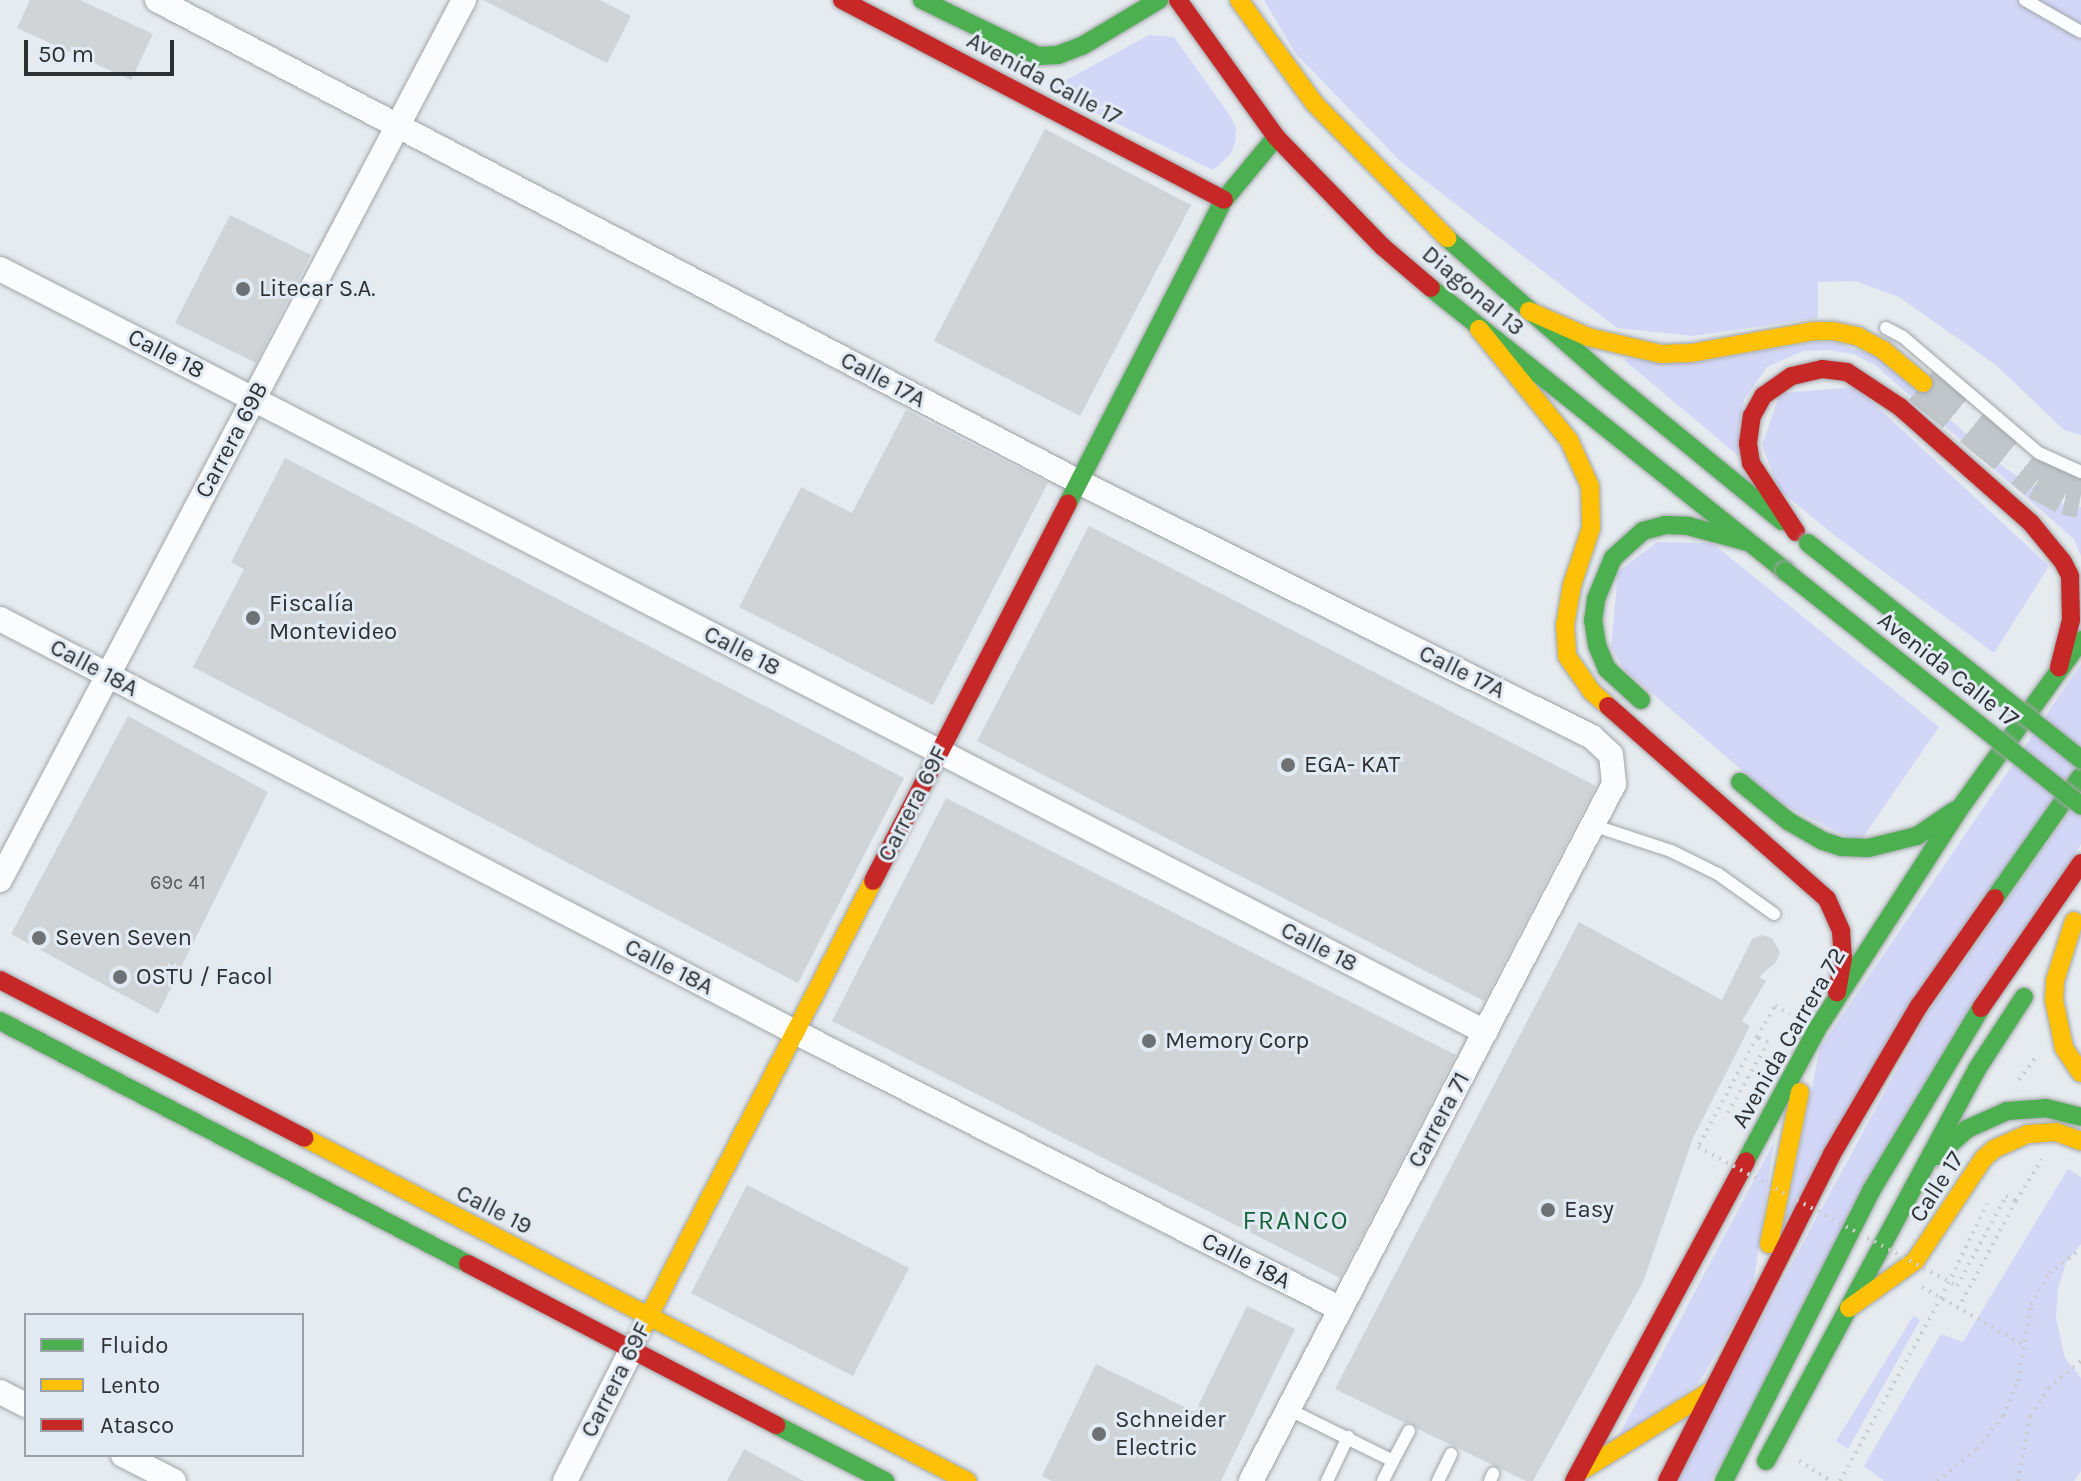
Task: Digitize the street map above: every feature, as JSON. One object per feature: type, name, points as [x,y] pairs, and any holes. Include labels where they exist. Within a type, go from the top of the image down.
[{"type":"main road","name":"Avenida Calle 17","points":[[842,0],[1224,200]]},
{"type":"main road","name":"Avenida Calle 17","points":[[922,0],[1024,52],[1038,56],[1058,55],[1082,46],[1159,0]]},
{"type":"main road","name":"Diagonal 13","points":[[1178,0],[1276,137],[1383,247],[1479,329],[1785,571]]},
{"type":"main road","name":"Diagonal 13","points":[[1239,0],[1314,103],[1366,160],[1529,311],[1802,538]]},
{"type":"main road","name":"Carrera 69F","points":[[632,1349],[1224,200],[1276,137]]},
{"type":"main road","points":[[1529,311],[1588,337],[1661,354],[1691,353],[1813,331],[1857,336],[1883,350],[1923,383]]},
{"type":"main road","points":[[1479,329],[1569,440],[1590,486],[1591,528],[1572,585],[1565,625],[1567,656],[1572,667],[1592,692],[1827,899],[1841,931],[1843,958],[1836,1000]]},
{"type":"main road","points":[[1802,538],[1751,463],[1748,443],[1752,416],[1763,396],[1792,376],[1822,369],[1847,372],[1900,407],[1996,491],[2031,523],[2063,562],[2070,576],[2071,620],[2058,669]]},
{"type":"main road","points":[[1653,710],[1607,669],[1597,645],[1593,621],[1596,599],[1613,558],[1643,531],[1665,525],[1688,526],[1748,542]]},
{"type":"main road","name":"Avenida Calle 17","points":[[1802,538],[2081,759]]},
{"type":"main road","name":"Avenida Calle 17","points":[[1785,571],[2081,806]]},
{"type":"main road","name":"Avenida Carrera 72","points":[[1577,1476],[1810,1042],[1960,808],[2081,640]]},
{"type":"main road","points":[[1726,771],[1788,821],[1823,841],[1842,847],[1868,848],[1917,836],[1960,808]]},
{"type":"main road","points":[[1667,1481],[1832,1154],[1919,1006],[2081,776]]},
{"type":"main road","points":[[1724,1481],[1913,1116],[1958,1041],[2081,863]]},
{"type":"main road","points":[[1755,1481],[1977,1069],[2078,916]]},
{"type":"main road","points":[[2078,916],[2055,981],[2054,1000],[2064,1048],[2081,1073]]},
{"type":"main road","name":"Calle 19","points":[[0,980],[967,1481]]},
{"type":"main road","points":[[0,1021],[885,1481]]},
{"type":"main road","points":[[1758,1297],[1810,1042]]},
{"type":"main road","points":[[1923,1169],[1967,1129],[2007,1111],[2046,1108],[2081,1117]]},
{"type":"main road","name":"Calle 17","points":[[1848,1309],[1899,1274],[1924,1250],[1978,1166],[1994,1149],[2028,1134],[2056,1132],[2081,1141]]},
{"type":"main road","points":[[1577,1476],[1712,1390]]},
{"type":"main road","points":[[1755,1481],[1769,1390]]},
{"type":"street","name":"Calle 17A","points":[[157,0],[1079,482],[1592,737],[1611,755]]},
{"type":"street","name":"Carrera 69B","points":[[0,880],[464,0]]},
{"type":"street","name":"Calle 18","points":[[0,269],[1485,1032]]},
{"type":"street","name":"Calle 18A","points":[[0,619],[795,1032],[1341,1309]]},
{"type":"street","name":"Carrera 71","points":[[1251,1481],[1614,784],[1611,755]]},
{"type":"street","name":"Carrera 69F","points":[[565,1481],[632,1349]]},
{"type":"street","points":[[0,1392],[24,1404]]},
{"type":"street","points":[[127,1457],[174,1481]]},
{"type":"lane","points":[[2025,0],[2081,32]]},
{"type":"lane","points":[[1813,331],[1855,321]]},
{"type":"lane","points":[[1875,324],[1903,337],[2039,453],[2081,472]]},
{"type":"lane","points":[[1592,825],[1671,851],[1706,868],[1774,914]]},
{"type":"lane","points":[[1288,1409],[1393,1461]]},
{"type":"lane","points":[[1383,1481],[1409,1431]]},
{"type":"lane","points":[[1327,1481],[1348,1437]]},
{"type":"lane","points":[[1438,1481],[1451,1454]]},
{"type":"path","points":[[1775,1006],[1698,1147],[1957,1286],[2006,1196],[2016,1201]]},
{"type":"path","points":[[1728,1113],[1768,1042],[1757,1037]]},
{"type":"path","points":[[1960,1305],[2034,1173]]},
{"type":"path","points":[[1937,1481],[1977,1449],[2003,1416],[2018,1381],[2022,1344],[2038,1289],[2049,1273],[2081,1249]]},
{"type":"path","points":[[1899,1274],[1960,1305],[2022,1344]]},
{"type":"path","points":[[2018,1481],[2024,1436],[2034,1408],[2048,1388],[2081,1361]]},
{"type":"shaded area","points":[[1264,0],[2081,0],[2081,435],[2064,430],[1997,366],[1899,297],[1855,281],[1818,282],[1818,318],[1693,336],[1617,328],[1401,162],[1296,54]]},
{"type":"shaded area","points":[[1149,35],[1174,37],[1231,117],[1236,128],[1235,143],[1231,154],[1213,170],[1048,90]]},
{"type":"shaded area","points":[[1816,342],[1837,343],[1880,358],[2006,469],[2066,506],[2081,507],[2081,556],[2074,539],[1875,365],[1853,354],[1828,350],[1803,351],[1767,367],[1744,400],[1739,427],[1742,459],[1623,359],[1699,362]]},
{"type":"shaded area","points":[[1856,387],[2049,566],[1994,653],[1838,538],[1779,490],[1762,445],[1780,393]]},
{"type":"shaded area","points":[[1657,542],[1712,543],[1939,727],[1859,843],[1779,802],[1626,671],[1611,648],[1618,572]]},
{"type":"shaded area","points":[[2081,664],[2081,760],[1783,1227],[1820,1048]]},
{"type":"shaded area","points":[[2081,795],[2081,844],[1711,1481],[1674,1481],[1927,1014]]},
{"type":"shaded area","points":[[1774,1142],[1752,1294],[1698,1384],[1616,1441]]},
{"type":"shaded area","points":[[2068,1169],[2081,1177],[2081,1244],[2066,1263],[2058,1288],[2056,1317],[2065,1358],[2081,1378],[2081,1471],[2074,1481],[1884,1481],[1864,1466],[1941,1334],[1963,1342]]},
{"type":"shaded area","points":[[1914,1315],[1920,1320],[1848,1449],[1836,1441]]},
{"type":"building","points":[[30,0],[80,0],[153,34],[131,80],[17,28]]},
{"type":"building","points":[[483,0],[600,0],[631,16],[607,63]]},
{"type":"building","points":[[1045,129],[1191,205],[1080,416],[934,341]]},
{"type":"building","name":"Litecar S.A.","points":[[230,215],[311,255],[256,363],[175,323]]},
{"type":"building","points":[[906,410],[1048,483],[933,705],[739,607],[801,487],[852,513]]},
{"type":"building","points":[[285,458],[904,778],[798,983],[193,667],[244,569],[231,562]]},
{"type":"building","name":"EGA- KAT","points":[[1089,526],[1596,786],[1484,1001],[977,741]]},
{"type":"building","points":[[128,716],[268,792],[158,1014],[11,934]]},
{"type":"building","name":"Memory Corp","points":[[946,798],[1456,1055],[1340,1278],[832,1021]]},
{"type":"building","name":"Easy","points":[[1579,922],[1722,1000],[1752,939],[1762,935],[1772,938],[1780,952],[1776,962],[1759,977],[1766,981],[1742,1021],[1750,1026],[1693,1138],[1643,1282],[1533,1481],[1526,1481],[1418,1429],[1412,1423],[1405,1423],[1335,1389]]},
{"type":"building","points":[[747,1185],[909,1268],[853,1376],[691,1293]]},
{"type":"building","points":[[1247,1306],[1295,1329],[1221,1481],[1052,1481],[1042,1476],[1096,1364],[1195,1412]]},
{"type":"building","points":[[744,1449],[804,1481],[727,1481]]},
{"type":"tunnel","points":[[1923,383],[2039,478],[2066,493],[2081,496]]},
{"type":"traffic: fast","points":[[922,0],[1038,56],[1058,55],[1082,46],[1159,0]]},
{"type":"traffic: fast","points":[[1068,503],[1224,200],[1276,137]]},
{"type":"traffic: fast","points":[[1447,238],[1608,379],[1782,521]]},
{"type":"traffic: fast","points":[[1431,288],[1785,571]]},
{"type":"traffic: fast","points":[[1641,700],[1607,669],[1597,645],[1593,621],[1596,599],[1613,558],[1643,531],[1665,525],[1688,526],[1748,542]]},
{"type":"traffic: fast","points":[[1808,543],[2081,759]]},
{"type":"traffic: fast","points":[[1785,571],[2081,806]]},
{"type":"traffic: fast","points":[[1746,1161],[1817,1029],[1960,808],[2081,640]]},
{"type":"traffic: fast","points":[[1995,898],[2081,776]]},
{"type":"traffic: fast","points":[[1740,782],[1788,821],[1823,841],[1842,847],[1868,848],[1917,836],[1954,811]]},
{"type":"traffic: fast","points":[[1766,1461],[1977,1069],[2024,997]]},
{"type":"traffic: fast","points":[[1724,1481],[1871,1191],[1981,1008]]},
{"type":"traffic: fast","points":[[0,1021],[468,1264]]},
{"type":"traffic: fast","points":[[1937,1156],[1967,1129],[2007,1111],[2046,1108],[2081,1117]]},
{"type":"traffic: fast","points":[[776,1425],[885,1481]]},
{"type":"traffic: slow","points":[[1239,0],[1314,103],[1447,238]]},
{"type":"traffic: slow","points":[[1529,311],[1588,337],[1661,354],[1691,353],[1813,331],[1833,331],[1857,336],[1883,350],[1923,383]]},
{"type":"traffic: slow","points":[[1479,329],[1569,440],[1590,486],[1591,528],[1572,585],[1565,625],[1567,656],[1592,692],[1608,706]]},
{"type":"traffic: slow","points":[[632,1349],[873,881]]},
{"type":"traffic: slow","points":[[2074,921],[2055,981],[2054,1000],[2064,1048],[2081,1073]]},
{"type":"traffic: slow","points":[[1769,1244],[1800,1092]]},
{"type":"traffic: slow","points":[[1849,1308],[1915,1261],[1983,1159],[1994,1149],[2028,1134],[2056,1132],[2081,1141]]},
{"type":"traffic: slow","points":[[305,1138],[967,1481]]},
{"type":"traffic: slow","points":[[1581,1471],[1712,1390]]},
{"type":"traffic: jam","points":[[842,0],[1224,200]]},
{"type":"traffic: jam","points":[[1178,0],[1276,137],[1383,247],[1431,288]]},
{"type":"traffic: jam","points":[[1796,532],[1751,463],[1748,443],[1752,416],[1763,396],[1792,376],[1822,369],[1847,372],[1900,407],[2031,523],[2063,562],[2070,576],[2071,620],[2059,667]]},
{"type":"traffic: jam","points":[[873,881],[1068,503]]},
{"type":"traffic: jam","points":[[1608,706],[1827,899],[1841,931],[1843,958],[1837,992]]},
{"type":"traffic: jam","points":[[1981,1008],[2081,863]]},
{"type":"traffic: jam","points":[[1667,1481],[1832,1154],[1919,1006],[1995,898]]},
{"type":"traffic: jam","points":[[0,980],[305,1138]]},
{"type":"traffic: jam","points":[[1574,1481],[1746,1161]]},
{"type":"traffic: jam","points":[[468,1264],[776,1425]]},
{"type":"place","name":"Litecar S.A.","points":[[243,289]]},
{"type":"place","name":"Fiscalía Montevideo","points":[[253,618]]},
{"type":"place","name":"EGA- KAT","points":[[1288,765]]},
{"type":"place","name":"Seven Seven","points":[[39,938]]},
{"type":"place","name":"OSTU / Facol","points":[[120,977]]},
{"type":"place","name":"Memory Corp","points":[[1149,1041]]},
{"type":"place","name":"Easy","points":[[1548,1210]]},
{"type":"place","name":"Schneider Electric","points":[[1099,1434]]},
{"type":"district","name":"FRANCO","points":[[1296,1221]]}]
